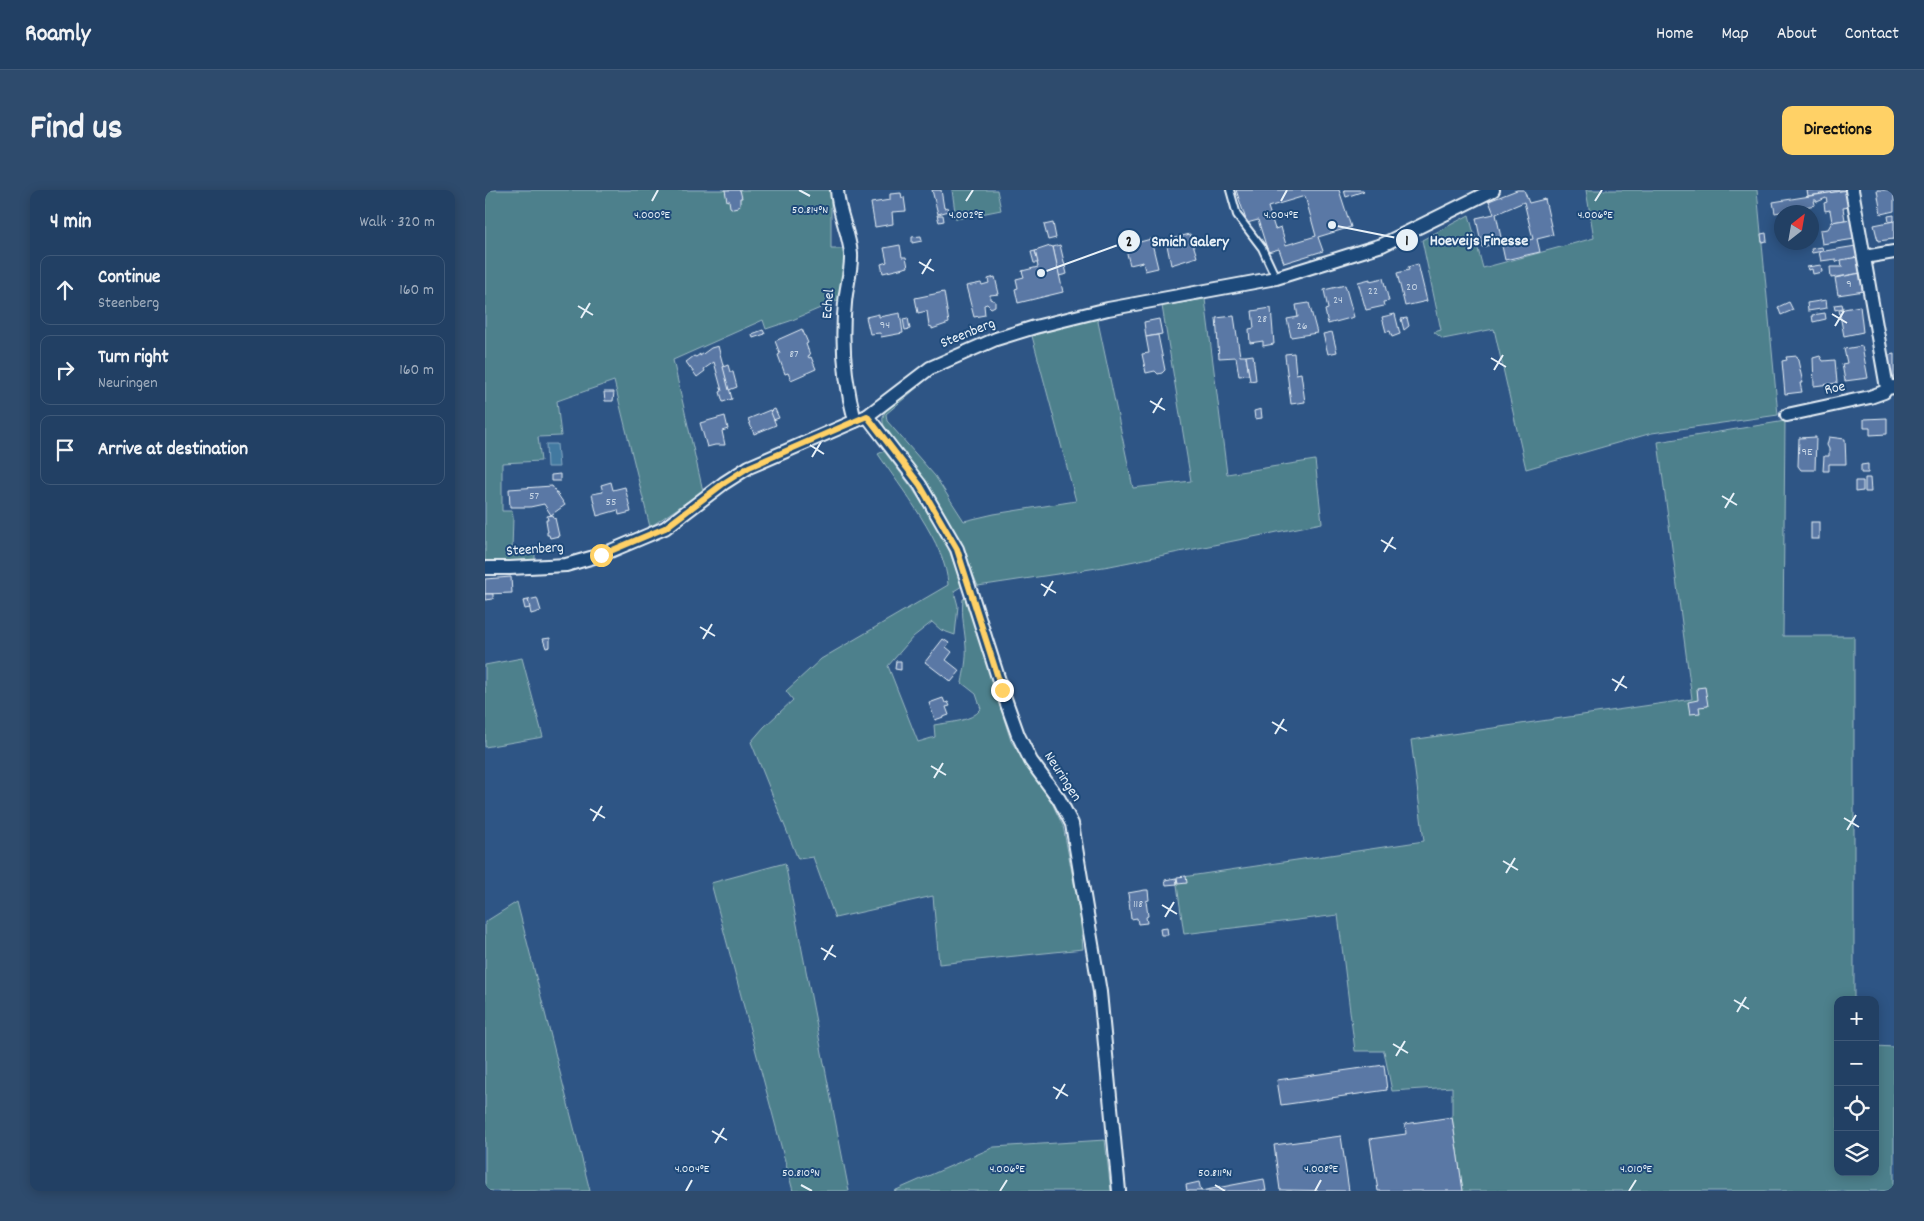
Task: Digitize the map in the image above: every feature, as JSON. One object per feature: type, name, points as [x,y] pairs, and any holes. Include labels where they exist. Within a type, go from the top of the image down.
[{"type":"street","name":"Echel","points":[[837,190],[851,255],[843,336],[850,402],[861,419]]},
{"type":"street","name":"Steenberg","points":[[485,568],[566,565],[601,555],[665,528],[724,483],[749,467],[861,419],[930,368],[996,339],[1035,327],[1108,309],[1276,278],[1382,246],[1493,190]]},
{"type":"street","name":"Roe","points":[[1787,416],[1879,395],[1891,388],[1852,190]]},
{"type":"street","points":[[1864,257],[1894,252]]},
{"type":"street","name":"Neuringen","points":[[861,419],[920,485],[957,549],[1018,735],[1031,761],[1059,799],[1072,824],[1100,992],[1119,1191]]},
{"type":"lane","points":[[1230,190],[1237,215],[1261,248],[1276,278]]},
{"type":"green space","points":[[485,190],[831,190],[831,249],[846,249],[839,300],[766,329],[763,320],[673,360],[703,491],[650,527],[614,381],[557,401],[561,436],[538,437],[541,461],[502,463],[502,511],[512,511],[512,551],[530,551],[535,555],[535,560],[485,561]]},
{"type":"green space","points":[[952,190],[997,190],[1001,210],[956,219]]},
{"type":"green space","points":[[1586,190],[1757,190],[1778,415],[1652,433],[1526,469],[1494,329],[1443,339],[1434,332],[1441,330],[1422,240],[1469,215],[1483,268],[1594,238]]},
{"type":"green space","points":[[1205,299],[1227,474],[1315,460],[1322,523],[1110,566],[978,586],[957,538],[941,509],[923,480],[885,429],[883,417],[885,412],[900,396],[924,378],[926,380],[886,414],[887,421],[935,476],[964,521],[994,514],[1076,501],[1032,336],[1097,317],[1133,488],[1191,481],[1162,306]]},
{"type":"green space","points":[[1785,421],[1783,636],[1854,636],[1854,996],[1834,996],[1834,1176],[1879,1176],[1879,1046],[1894,1047],[1894,1191],[1463,1191],[1452,1117],[1452,1087],[1392,1091],[1384,1051],[1355,1051],[1338,915],[1184,934],[1176,878],[1424,841],[1411,740],[1692,699],[1658,442]]},
{"type":"green space","points":[[884,451],[912,488],[945,539],[962,586],[954,591],[958,606],[955,635],[941,630],[932,622],[913,637],[888,666],[918,742],[935,737],[934,725],[972,717],[981,709],[976,694],[962,683],[966,652],[963,599],[966,598],[1011,741],[1052,803],[1063,826],[1080,914],[1083,949],[939,964],[933,896],[835,918],[813,857],[798,859],[751,742],[793,700],[786,691],[821,659],[948,585],[946,569],[940,552],[910,499],[878,454]]},
{"type":"green space","points":[[522,658],[543,737],[485,747],[485,665]]},
{"type":"green space","points":[[785,863],[849,1191],[793,1191],[711,883]]},
{"type":"green space","points":[[517,902],[590,1191],[485,1191],[485,922]]},
{"type":"green space","points":[[1105,1140],[1111,1191],[894,1191],[994,1147]]},
{"type":"water","points":[[546,444],[557,444],[559,467],[547,467]]},
{"type":"building","points":[[725,190],[740,190],[742,198],[740,198],[738,208],[733,209],[730,207]]},
{"type":"building","points":[[932,190],[941,190],[944,208],[948,207],[949,211],[938,214]]},
{"type":"building","points":[[1236,190],[1339,190],[1351,227],[1318,237],[1323,251],[1284,263],[1279,249],[1268,252],[1258,220],[1247,223]],"holes":[[[1305,196],[1316,236],[1286,245],[1281,227],[1275,229],[1268,207]]]},
{"type":"building","points":[[1344,190],[1363,190],[1364,191],[1346,197]]},
{"type":"building","points":[[1517,190],[1524,190],[1529,203],[1545,199],[1553,235],[1537,239],[1540,252],[1505,260],[1502,246],[1533,239],[1524,202],[1496,214],[1502,242],[1482,247],[1476,218],[1494,214],[1489,201]]},
{"type":"building","points":[[1807,190],[1847,190],[1808,196]]},
{"type":"building","points":[[1847,190],[1850,207],[1843,208],[1845,220],[1832,222],[1830,210],[1825,211],[1824,203],[1827,202],[1826,198],[1817,202],[1814,200],[1815,205],[1774,205],[1774,208],[1773,202]]},
{"type":"building","points":[[1877,190],[1894,190],[1894,211],[1881,214]]},
{"type":"building","points":[[901,193],[902,198],[904,197],[906,211],[892,212],[893,224],[875,227],[871,203],[890,200],[890,194]]},
{"type":"building","points":[[937,215],[943,215],[944,221],[939,222]]},
{"type":"building","points":[[1894,215],[1894,221],[1889,222],[1888,216]]},
{"type":"building","points":[[1851,219],[1855,239],[1822,244],[1820,230],[1828,229],[1832,222]]},
{"type":"building","points":[[1894,221],[1894,239],[1878,241],[1874,225]]},
{"type":"building","points":[[1053,223],[1056,238],[1048,240],[1044,225]]},
{"type":"building","points":[[1766,233],[1767,241],[1762,242],[1761,234]]},
{"type":"building","points":[[1190,234],[1197,257],[1171,265],[1166,240]]},
{"type":"building","points":[[921,236],[922,241],[912,243],[912,237]]},
{"type":"building","points":[[1151,239],[1158,268],[1145,271],[1143,262],[1130,265],[1125,246]]},
{"type":"building","points":[[900,245],[902,257],[906,257],[908,267],[883,273],[881,264],[887,262],[884,248]]},
{"type":"building","points":[[1060,245],[1067,274],[1059,276],[1053,247]]},
{"type":"building","points":[[1050,246],[1053,247],[1063,292],[1018,303],[1015,289],[1018,288],[1016,279],[1024,277],[1022,271],[1038,267],[1035,251]]},
{"type":"building","points":[[1856,246],[1858,257],[1836,262],[1836,259],[1821,261],[1819,252]]},
{"type":"building","points":[[1822,247],[1823,251],[1812,253],[1811,250],[1819,250],[1819,248]]},
{"type":"building","points":[[1035,251],[1038,263],[1034,263],[1031,252]]},
{"type":"building","points":[[1858,257],[1861,273],[1831,278],[1830,267],[1842,267],[1841,260]]},
{"type":"building","points":[[1418,264],[1427,301],[1405,306],[1397,273],[1409,270],[1408,267]]},
{"type":"building","points":[[1821,265],[1822,272],[1813,274],[1812,269],[1808,270],[1807,267]]},
{"type":"building","points":[[1861,273],[1864,291],[1838,295],[1835,278]]},
{"type":"building","points":[[995,277],[999,294],[990,295],[990,299],[995,301],[995,306],[991,308],[987,304],[984,305],[985,315],[974,317],[966,286],[989,283],[988,279]]},
{"type":"building","points":[[1383,278],[1389,301],[1383,302],[1384,306],[1366,310],[1358,282]]},
{"type":"building","points":[[1345,285],[1354,317],[1328,324],[1325,310],[1328,309],[1324,290]]},
{"type":"building","points":[[944,292],[949,323],[932,329],[929,326],[927,311],[918,313],[915,298]]},
{"type":"building","points":[[1826,300],[1827,308],[1808,311],[1807,303]]},
{"type":"building","points":[[1789,302],[1793,310],[1781,315],[1778,307]]},
{"type":"building","points":[[1309,303],[1317,333],[1291,337],[1287,319],[1298,317],[1296,305]]},
{"type":"building","points":[[1842,304],[1843,308],[1835,310],[1834,305]]},
{"type":"building","points":[[1860,306],[1863,332],[1844,336],[1839,310]]},
{"type":"building","points":[[1271,308],[1274,344],[1263,346],[1263,341],[1250,343],[1249,329],[1254,328],[1252,311]]},
{"type":"building","points":[[900,313],[903,333],[881,337],[880,333],[870,334],[866,317],[879,314],[879,317]]},
{"type":"building","points":[[1825,313],[1826,319],[1813,322],[1812,315]]},
{"type":"building","points":[[1395,314],[1400,334],[1392,337],[1390,331],[1386,332],[1382,317]]},
{"type":"building","points":[[1234,316],[1240,356],[1246,356],[1249,375],[1239,376],[1236,357],[1219,358],[1216,318]]},
{"type":"building","points":[[908,318],[910,329],[905,330],[903,319]]},
{"type":"building","points":[[1407,318],[1409,326],[1404,330],[1401,319]]},
{"type":"building","points":[[1159,319],[1162,334],[1146,337],[1144,322]]},
{"type":"building","points":[[802,329],[808,343],[806,344],[810,355],[808,356],[809,358],[811,357],[816,369],[791,380],[788,373],[785,374],[775,341]]},
{"type":"building","points":[[763,330],[765,334],[753,338],[752,334]]},
{"type":"building","points":[[1332,332],[1337,352],[1328,354],[1323,334]]},
{"type":"building","points":[[1158,335],[1165,370],[1158,374],[1155,371],[1146,373],[1142,354],[1149,353],[1146,337]]},
{"type":"building","points":[[718,346],[732,399],[723,402],[714,362],[697,377],[686,362],[694,356],[696,357],[700,354],[700,356],[711,348]]},
{"type":"building","points":[[1862,346],[1868,378],[1845,381],[1842,364],[1847,363],[1844,349]]},
{"type":"building","points":[[1294,353],[1296,374],[1301,373],[1305,402],[1291,404],[1285,354]]},
{"type":"building","points":[[1894,354],[1894,379],[1889,380],[1885,356]]},
{"type":"building","points":[[1253,355],[1256,380],[1250,381],[1246,356]]},
{"type":"building","points":[[1797,356],[1803,383],[1800,383],[1802,392],[1785,394],[1782,361],[1787,360],[1786,357]]},
{"type":"building","points":[[1820,356],[1823,361],[1835,360],[1837,383],[1814,386],[1813,358]]},
{"type":"building","points":[[728,365],[730,372],[733,372],[737,387],[729,390],[723,367]]},
{"type":"building","points":[[604,392],[614,392],[613,401],[605,401]]},
{"type":"building","points":[[775,409],[779,418],[773,420],[770,411]]},
{"type":"building","points":[[1261,409],[1262,418],[1255,419],[1254,411]]},
{"type":"building","points":[[770,410],[776,425],[754,434],[748,419]]},
{"type":"building","points":[[725,416],[728,429],[722,431],[725,445],[707,447],[700,423]]},
{"type":"building","points":[[1887,418],[1887,434],[1870,435],[1870,428],[1864,428],[1864,419]]},
{"type":"building","points":[[1816,437],[1815,470],[1801,470],[1798,466],[1799,438]]},
{"type":"building","points":[[1829,437],[1845,439],[1846,464],[1829,464],[1829,471],[1823,471],[1824,456],[1829,456],[1827,445]]},
{"type":"building","points":[[1868,464],[1868,473],[1861,473],[1861,465]]},
{"type":"building","points":[[560,474],[560,481],[551,481],[551,475]]},
{"type":"building","points":[[1865,478],[1870,478],[1871,492],[1865,492]]},
{"type":"building","points":[[1855,481],[1863,481],[1863,491],[1855,492]]},
{"type":"building","points":[[611,482],[613,490],[625,487],[631,512],[619,515],[618,510],[597,516],[592,494],[603,492],[601,485]]},
{"type":"building","points":[[552,486],[565,505],[551,515],[544,504],[530,507],[510,507],[509,489]]},
{"type":"building","points":[[553,515],[559,536],[550,538],[547,535],[546,520],[548,520],[547,516]]},
{"type":"building","points":[[1811,522],[1819,522],[1819,539],[1811,539]]},
{"type":"building","points":[[511,577],[512,593],[485,594],[485,579]]},
{"type":"building","points":[[485,594],[493,594],[493,599],[485,600]]},
{"type":"building","points":[[537,598],[541,611],[531,614],[528,600]]},
{"type":"building","points":[[528,600],[530,608],[525,609],[523,601]]},
{"type":"building","points":[[550,638],[550,647],[546,648],[543,639]]},
{"type":"building","points":[[943,639],[949,643],[946,647],[952,652],[946,660],[960,671],[951,682],[925,662]]},
{"type":"building","points":[[896,661],[901,661],[901,670],[895,669]]},
{"type":"building","points":[[1705,687],[1708,706],[1699,707],[1700,713],[1690,714],[1688,702],[1698,700],[1697,688]]},
{"type":"building","points":[[943,698],[945,703],[948,702],[950,706],[946,707],[949,715],[935,720],[929,703]]},
{"type":"building","points":[[1186,876],[1187,883],[1178,884],[1177,877]]},
{"type":"building","points":[[1176,878],[1177,884],[1166,885],[1165,880]]},
{"type":"building","points":[[1148,890],[1149,900],[1146,901],[1147,923],[1138,924],[1137,918],[1131,919],[1128,893]]},
{"type":"building","points":[[1167,928],[1168,935],[1161,935],[1160,929]]},
{"type":"building","points":[[1384,1065],[1387,1090],[1281,1105],[1277,1080]]},
{"type":"building","points":[[1452,1117],[1463,1191],[1378,1191],[1370,1139],[1406,1134],[1405,1124]]},
{"type":"building","points":[[1341,1136],[1349,1191],[1280,1190],[1274,1145]]},
{"type":"building","points":[[1264,1179],[1266,1191],[1201,1191]]},
{"type":"building","points":[[1199,1182],[1201,1191],[1187,1191],[1186,1185]]},
{"type":"place","name":"Hoeveijs Finesse","points":[[1332,225]]},
{"type":"place","name":"Smich Galery","points":[[1041,273]]},
{"type":"route","points":[[601,555],[665,528],[724,483],[749,467],[867,416],[920,485],[957,549],[1002,690]]}]
